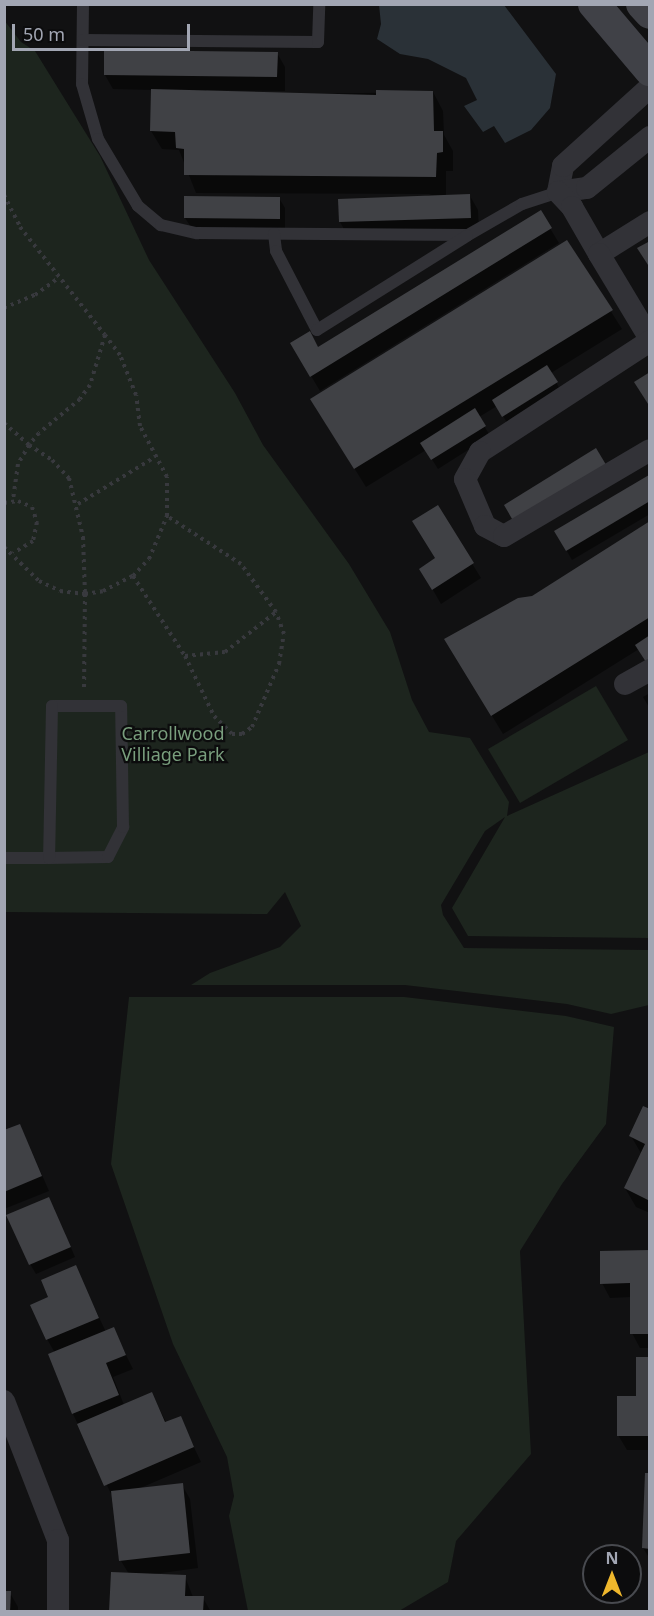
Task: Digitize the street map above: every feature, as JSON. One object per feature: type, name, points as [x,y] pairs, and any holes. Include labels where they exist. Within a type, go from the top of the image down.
[{"type":"street","points":[[594,4],[650,70]]},
{"type":"street","points":[[642,4],[650,13]]},
{"type":"street","points":[[650,87],[563,166],[558,192],[600,254],[650,340],[480,452],[465,479],[485,526],[504,536],[650,450]]},
{"type":"street","points":[[558,192],[587,188],[650,137]]},
{"type":"street","points":[[600,254],[650,222]]},
{"type":"street","points":[[625,684],[650,670]]},
{"type":"street","points":[[4,1401],[14,1446],[58,1540],[58,1611]]},
{"type":"lane","points":[[83,4],[82,84],[98,139],[138,206],[161,225],[197,233],[468,235]]},
{"type":"lane","points":[[83,40],[318,42],[319,4]]},
{"type":"lane","points":[[274,234],[276,251],[317,330],[468,235],[522,204],[558,192]]},
{"type":"lane","points":[[4,858],[49,858],[108,857],[123,827],[121,706],[52,706],[49,858]]},
{"type":"path","points":[[4,195],[20,227],[58,278],[86,307],[120,355],[136,395],[140,426],[166,477],[166,516],[149,559],[133,576],[103,591],[85,594],[60,591],[39,581],[22,568],[13,553],[4,547]]},
{"type":"path","points":[[4,308],[35,295],[58,278]]},
{"type":"path","points":[[13,501],[18,464],[29,446],[80,399],[90,385],[105,335]]},
{"type":"path","points":[[4,423],[29,446],[64,471],[78,504],[85,594],[84,706]]},
{"type":"path","points":[[78,504],[155,457]]},
{"type":"path","points":[[4,502],[13,501],[32,507],[37,522],[33,541],[13,553]]},
{"type":"path","points":[[133,576],[185,656],[214,716],[232,734],[242,734],[252,727],[279,664],[284,633],[276,612],[241,564],[166,516]]},
{"type":"path","points":[[185,656],[225,652],[276,612]]},
{"type":"green space","name":"Carrollwood Villiage Park","points":[[4,20],[21,42],[35,51],[100,156],[149,260],[235,393],[263,445],[349,564],[390,632],[412,700],[429,732],[470,738],[509,802],[507,816],[649,752],[649,938],[468,936],[452,908],[505,817],[485,831],[441,905],[443,915],[464,948],[649,950],[649,1005],[611,1014],[567,1004],[405,985],[191,985],[210,973],[280,947],[301,926],[285,892],[267,914],[5,912]]},
{"type":"green space","points":[[596,686],[628,740],[520,803],[488,749]]},
{"type":"green space","points":[[129,997],[404,997],[566,1016],[614,1027],[606,1124],[562,1184],[520,1251],[531,1454],[456,1541],[448,1582],[399,1611],[248,1611],[229,1516],[234,1496],[227,1457],[173,1344],[111,1164]]},
{"type":"shaded area","points":[[379,5],[504,5],[556,74],[550,108],[531,130],[505,143],[494,126],[483,132],[464,106],[477,100],[466,78],[428,59],[400,54],[377,39],[381,24]]},
{"type":"building","points":[[104,50],[278,52],[277,77],[104,75]]},
{"type":"building","points":[[151,89],[376,95],[376,90],[433,91],[434,131],[443,131],[443,152],[437,153],[436,177],[184,175],[184,149],[176,148],[175,132],[150,131]]},
{"type":"building","points":[[470,194],[471,218],[339,222],[338,199]]},
{"type":"building","points":[[184,196],[280,197],[280,219],[184,218]]},
{"type":"building","points":[[541,210],[552,228],[310,377],[290,343],[310,331],[318,347]]},
{"type":"building","points":[[567,240],[613,310],[354,469],[310,399]]},
{"type":"building","points":[[650,241],[650,268],[637,248]]},
{"type":"building","points":[[547,365],[558,382],[502,417],[492,400]]},
{"type":"building","points":[[650,372],[650,407],[634,382]]},
{"type":"building","points":[[475,408],[486,426],[431,460],[420,443]]},
{"type":"building","points":[[596,448],[608,468],[515,524],[504,505]]},
{"type":"building","points":[[649,475],[650,501],[566,551],[554,531]]},
{"type":"building","points":[[438,505],[474,563],[432,590],[419,569],[435,558],[412,521]]},
{"type":"building","points":[[650,521],[650,617],[491,716],[444,639],[518,598],[532,596]]},
{"type":"building","points":[[650,635],[650,660],[646,662],[635,645]]},
{"type":"building","points":[[643,1106],[650,1109],[650,1201],[624,1188],[645,1144],[629,1136]]},
{"type":"building","points":[[20,1124],[42,1176],[4,1192],[4,1130]]},
{"type":"building","points":[[49,1197],[71,1247],[29,1265],[6,1215]]},
{"type":"building","points":[[650,1250],[650,1334],[630,1334],[630,1283],[600,1284],[600,1251]]},
{"type":"building","points":[[76,1265],[99,1318],[46,1340],[30,1305],[48,1297],[41,1280]]},
{"type":"building","points":[[114,1327],[126,1355],[106,1363],[119,1395],[72,1414],[48,1354]]},
{"type":"building","points":[[636,1357],[650,1357],[650,1436],[617,1436],[617,1396],[636,1396]]},
{"type":"building","points":[[152,1392],[165,1422],[181,1416],[194,1447],[104,1486],[77,1424]]},
{"type":"building","points":[[645,1473],[650,1473],[650,1549],[642,1548]]},
{"type":"building","points":[[183,1483],[190,1553],[119,1561],[111,1491]]},
{"type":"building","points":[[111,1572],[186,1575],[185,1596],[204,1596],[203,1612],[109,1612]]},
{"type":"building","points":[[4,1591],[11,1591],[10,1612],[4,1612]]}]
